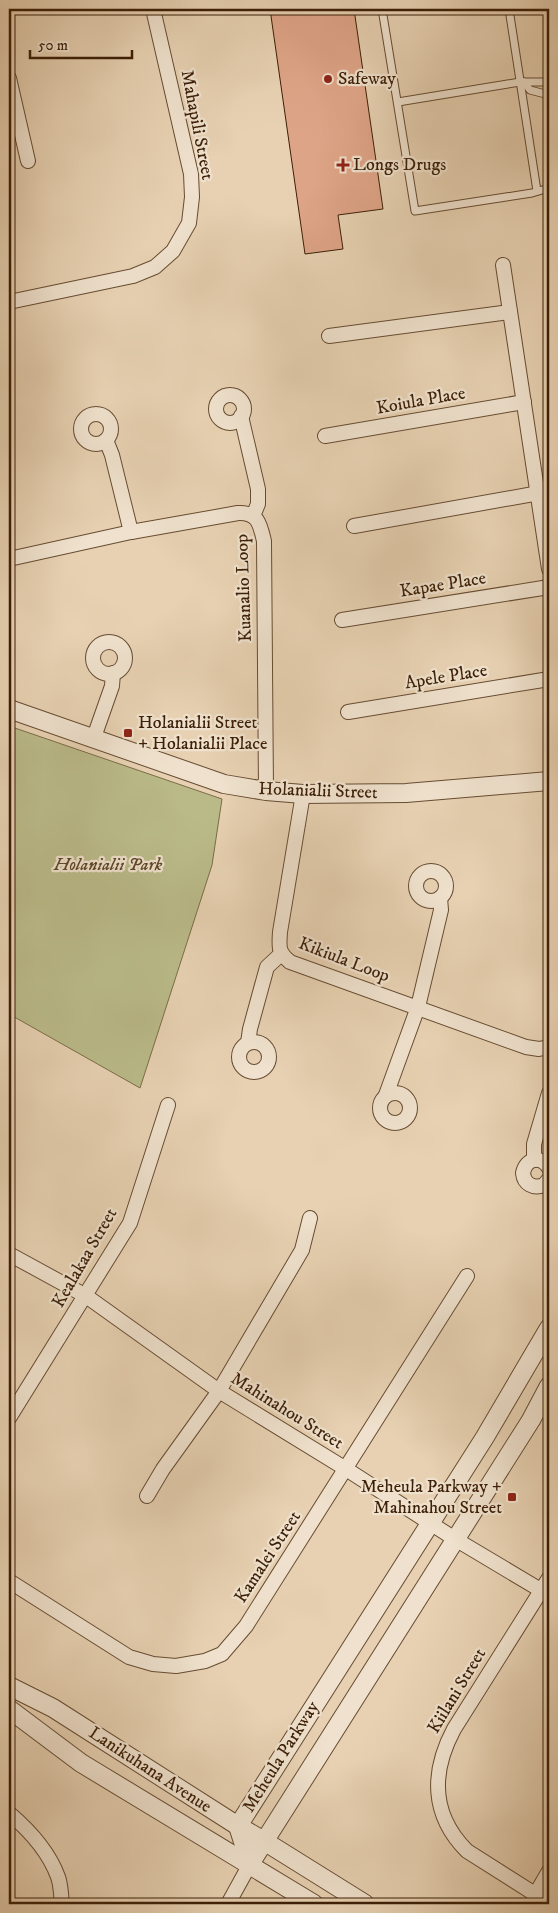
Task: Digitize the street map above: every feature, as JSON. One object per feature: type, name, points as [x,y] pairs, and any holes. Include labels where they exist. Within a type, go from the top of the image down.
[{"type":"street","name":"Mahapili Street","points":[[9,302],[133,276],[155,267],[173,250],[189,223],[192,197],[191,174],[153,9]]},
{"type":"street","points":[[9,78],[28,161]]},
{"type":"street","points":[[504,265],[549,569]]},
{"type":"street","points":[[329,336],[510,312]]},
{"type":"street","name":"Koiula Place","points":[[324,436],[524,402]]},
{"type":"street","points":[[242,416],[258,489],[258,504],[253,516]]},
{"type":"street","points":[[106,440],[112,455],[131,532]]},
{"type":"street","points":[[354,526],[539,493]]},
{"type":"street","name":"Kuanalio Loop","points":[[9,559],[131,532],[238,513],[247,513],[253,516],[261,525],[264,541],[266,791]]},
{"type":"street","name":"Kapae Place","points":[[342,620],[549,587]]},
{"type":"street","points":[[93,740],[112,686],[113,673]]},
{"type":"street","name":"Apele Place","points":[[348,712],[549,679]]},
{"type":"street","name":"Holanialii Street","points":[[9,709],[93,740],[224,784],[266,791],[303,794],[406,793],[549,780]]},
{"type":"street","name":"Kikiula Loop","points":[[303,794],[280,932],[279,946],[281,954],[290,962],[526,1047],[539,1049],[549,1047]]},
{"type":"street","points":[[386,1095],[418,1007],[441,910],[440,898]]},
{"type":"street","points":[[248,1043],[267,967],[281,954]]},
{"type":"street","points":[[534,1160],[534,1144],[549,1093]]},
{"type":"street","name":"Kealakaa Street","points":[[9,1418],[130,1223],[168,1105]]},
{"type":"street","points":[[549,1168],[542,1161],[534,1160],[528,1162],[524,1168],[523,1178],[532,1186],[539,1187],[544,1186],[549,1179]]},
{"type":"street","points":[[147,1496],[163,1469],[219,1391],[302,1250],[310,1218]]},
{"type":"street","name":"Mahinahou Street","points":[[9,1254],[86,1296],[219,1391],[455,1539],[547,1588]]},
{"type":"street","name":"Kamalei Street","points":[[9,1581],[129,1657],[153,1664],[176,1666],[205,1661],[222,1654],[246,1626],[468,1276]]},
{"type":"street","name":"Meheula Parkway","points":[[250,1864],[238,1826],[485,1437],[549,1328]]},
{"type":"street","name":"Meheula Parkway","points":[[250,1864],[531,1420],[549,1386]]},
{"type":"street","name":"Kiilani Street","points":[[547,1588],[454,1729],[444,1748],[438,1773],[439,1796],[445,1822],[456,1840],[467,1851],[549,1903]]},
{"type":"street","name":"Lanikuhana Avenue","points":[[9,1686],[53,1708],[238,1826],[365,1904]]},
{"type":"street","name":"Lanikuhana Avenue","points":[[9,1709],[81,1763],[314,1904]]},
{"type":"street","points":[[9,1813],[39,1843],[47,1856],[58,1878],[62,1904]]},
{"type":"street","points":[[228,1904],[250,1864]]},
{"type":"street","points":[[535,1895],[549,1871]]},
{"type":"lane","points":[[382,9],[415,210],[549,188]]},
{"type":"lane","points":[[508,9],[522,82],[537,191]]},
{"type":"lane","points":[[398,102],[522,82],[549,82]]},
{"type":"lane","points":[[522,82],[530,90],[549,95]]},
{"type":"green space","name":"Holanialii Park","points":[[9,726],[222,799],[212,865],[140,1088],[9,1014]]},
{"type":"building","points":[[270,9],[354,9],[383,209],[338,215],[343,249],[305,254]]},
{"type":"place","name":"Safeway","points":[[328,79]]},
{"type":"place","name":"Longs Drugs","points":[[343,165]]},
{"type":"place","name":"Holanialii Street + Holanialii Place","points":[[128,733]]},
{"type":"place","name":"Meheula Parkway + Mahinahou Street","points":[[512,1497]]}]
